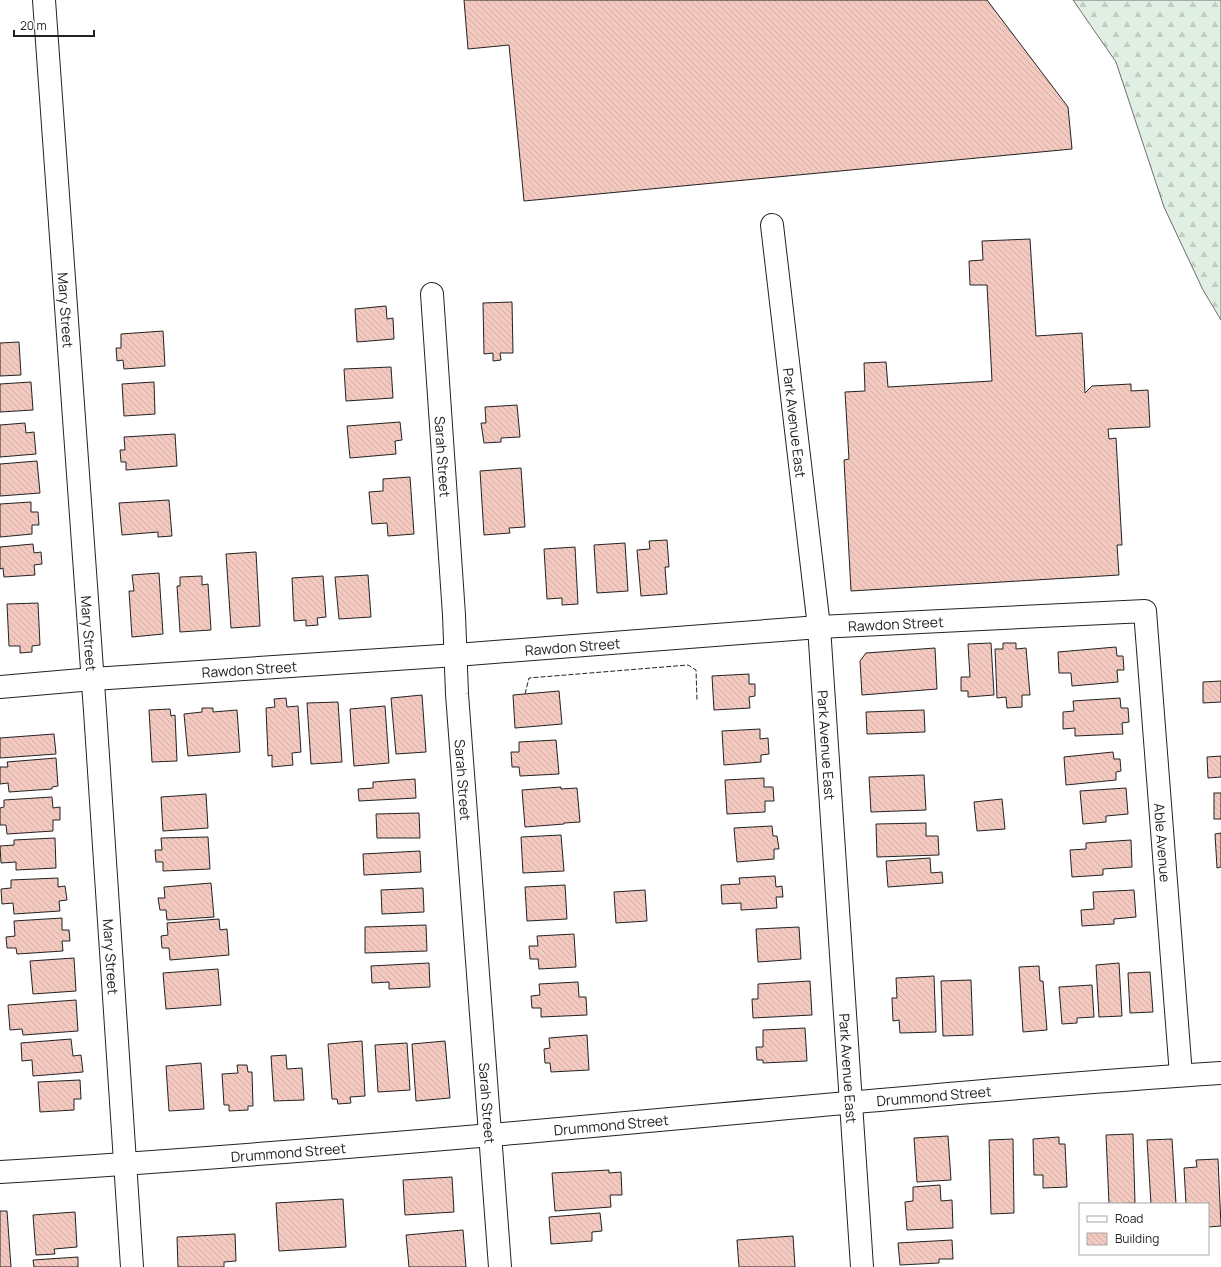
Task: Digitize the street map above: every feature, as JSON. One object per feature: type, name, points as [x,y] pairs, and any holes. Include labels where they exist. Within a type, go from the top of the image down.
[{"type":"street","name":"Mary Street","points":[[44,0],[93,679],[132,1267]]},
{"type":"street","name":"Park Avenue East","points":[[772,225],[819,627],[862,1267]]},
{"type":"street","name":"Sarah Street","points":[[432,294],[458,701],[500,1267]]},
{"type":"street","name":"Rawdon Street","points":[[0,687],[93,679],[456,655],[819,627],[1145,611]]},
{"type":"street","name":"Able Avenue","points":[[1145,611],[1181,1075]]},
{"type":"street","name":"Drummond Street","points":[[0,1172],[124,1164],[490,1135],[851,1102],[1221,1073]]},
{"type":"green space","points":[[1073,0],[1221,0],[1221,320],[1203,290],[1164,207],[1116,62]]},
{"type":"building","points":[[464,0],[987,0],[1068,107],[1072,149],[524,201],[509,45],[468,49]]},
{"type":"building","points":[[1030,239],[1036,336],[1082,333],[1085,393],[1092,386],[1131,384],[1131,391],[1148,390],[1150,427],[1108,429],[1109,439],[1116,438],[1122,545],[1117,545],[1119,575],[851,591],[844,460],[849,459],[845,392],[865,391],[864,363],[886,362],[888,387],[992,381],[987,285],[970,285],[969,261],[983,260],[982,241]]},
{"type":"building","points":[[512,302],[513,353],[500,353],[501,360],[493,361],[493,353],[484,354],[483,303]]},
{"type":"building","points":[[386,306],[387,319],[393,318],[394,339],[357,342],[355,309]]},
{"type":"building","points":[[163,331],[165,366],[124,369],[123,360],[117,361],[116,348],[121,348],[121,334]]},
{"type":"building","points":[[19,342],[21,375],[0,376],[0,343]]},
{"type":"building","points":[[391,367],[393,398],[346,401],[344,369]]},
{"type":"building","points":[[31,382],[33,410],[0,412],[0,384]]},
{"type":"building","points":[[154,382],[155,414],[124,416],[122,384]]},
{"type":"building","points":[[517,405],[520,437],[501,438],[501,442],[484,443],[481,423],[486,423],[485,407]]},
{"type":"building","points":[[400,422],[402,440],[395,441],[396,454],[350,458],[347,426]]},
{"type":"building","points":[[25,423],[26,433],[34,432],[36,454],[0,457],[0,425]]},
{"type":"building","points":[[175,434],[177,466],[126,470],[126,462],[121,462],[120,450],[125,450],[124,437]]},
{"type":"building","points":[[37,461],[40,493],[0,496],[0,464]]},
{"type":"building","points":[[521,468],[525,527],[509,528],[510,533],[484,535],[480,471]]},
{"type":"building","points":[[410,477],[414,534],[388,536],[387,523],[372,524],[369,492],[383,491],[383,479]]},
{"type":"building","points":[[169,500],[172,536],[158,537],[158,532],[122,535],[119,503]]},
{"type":"building","points":[[31,502],[31,512],[38,512],[39,525],[32,525],[32,534],[0,537],[0,504]]},
{"type":"building","points":[[667,540],[669,567],[665,567],[667,594],[641,596],[637,550],[650,549],[649,541]]},
{"type":"building","points":[[625,543],[628,591],[597,593],[594,545]]},
{"type":"building","points":[[33,544],[34,553],[41,552],[42,564],[34,565],[35,575],[4,577],[3,568],[0,569],[0,547]]},
{"type":"building","points":[[575,547],[578,604],[562,605],[562,598],[547,599],[544,549]]},
{"type":"building","points":[[256,552],[260,626],[231,628],[226,554]]},
{"type":"building","points":[[159,573],[163,634],[132,637],[129,591],[134,591],[132,575]]},
{"type":"building","points":[[368,575],[371,617],[339,619],[335,577]]},
{"type":"building","points":[[202,576],[202,585],[208,584],[211,630],[180,632],[177,586],[180,586],[180,577]]},
{"type":"building","points":[[323,576],[326,617],[317,618],[318,625],[306,626],[306,620],[294,621],[292,578]]},
{"type":"building","points":[[38,603],[40,645],[32,646],[32,652],[20,653],[20,646],[9,646],[7,604]]},
{"type":"building","points":[[991,643],[994,695],[968,697],[968,691],[961,691],[961,677],[970,677],[968,644]]},
{"type":"building","points":[[1003,643],[1016,643],[1016,649],[1026,648],[1030,695],[1022,695],[1022,707],[1007,708],[1006,697],[997,698],[995,649],[1003,649]]},
{"type":"building","points":[[1116,647],[1117,656],[1123,656],[1124,670],[1117,670],[1118,682],[1072,686],[1071,673],[1059,673],[1058,652]]},
{"type":"building","points":[[935,648],[937,689],[862,695],[860,661],[866,653]]},
{"type":"building","points":[[749,674],[749,684],[755,684],[755,696],[749,697],[750,708],[714,710],[712,676]]},
{"type":"building","points":[[1221,681],[1221,702],[1203,703],[1203,682]]},
{"type":"building","points":[[559,691],[562,724],[515,728],[513,695]]},
{"type":"building","points":[[422,695],[426,752],[396,754],[391,698]]},
{"type":"building","points":[[286,698],[287,707],[298,706],[301,752],[292,753],[293,765],[272,767],[272,755],[268,756],[266,708],[275,707],[274,699]]},
{"type":"building","points":[[1120,698],[1121,708],[1128,708],[1129,722],[1122,723],[1123,734],[1075,736],[1075,728],[1063,729],[1063,712],[1074,711],[1073,701]]},
{"type":"building","points":[[338,702],[342,762],[311,764],[307,703]]},
{"type":"building","points":[[385,706],[389,763],[354,766],[350,709]]},
{"type":"building","points":[[202,708],[213,708],[213,712],[237,710],[240,752],[188,756],[184,714],[202,712]]},
{"type":"building","points":[[170,709],[171,716],[175,715],[177,761],[152,762],[149,710]]},
{"type":"building","points":[[924,710],[925,732],[867,734],[866,712]]},
{"type":"building","points":[[760,729],[760,739],[768,738],[769,754],[761,755],[761,762],[724,765],[722,731]]},
{"type":"building","points":[[54,734],[56,754],[0,758],[0,738]]},
{"type":"building","points":[[556,740],[559,774],[520,776],[519,767],[512,767],[511,752],[519,752],[519,742]]},
{"type":"building","points":[[1113,752],[1114,759],[1120,759],[1121,771],[1116,772],[1116,780],[1066,785],[1064,757]]},
{"type":"building","points":[[1221,756],[1221,777],[1208,778],[1207,757]]},
{"type":"building","points":[[56,758],[58,786],[52,787],[52,789],[9,792],[8,783],[0,784],[0,767],[8,767],[7,762]]},
{"type":"building","points":[[924,775],[926,810],[871,812],[869,777]]},
{"type":"building","points":[[764,778],[764,787],[773,787],[774,801],[765,801],[765,812],[727,814],[725,780]]},
{"type":"building","points":[[415,779],[416,798],[359,801],[358,789],[373,788],[373,782]]},
{"type":"building","points":[[561,787],[561,789],[577,788],[580,822],[525,827],[522,790]]},
{"type":"building","points":[[1126,788],[1128,814],[1106,816],[1106,822],[1083,824],[1080,791]]},
{"type":"building","points":[[1214,793],[1221,793],[1221,819],[1214,819]]},
{"type":"building","points":[[206,794],[208,828],[163,831],[161,797]]},
{"type":"building","points":[[52,797],[53,808],[60,807],[60,820],[53,820],[53,831],[7,834],[6,825],[0,825],[0,808],[4,807],[4,800]]},
{"type":"building","points":[[1002,799],[1005,829],[977,831],[974,802]]},
{"type":"building","points":[[419,813],[420,838],[377,838],[376,814]]},
{"type":"building","points":[[926,823],[926,836],[938,836],[939,855],[877,857],[876,824]]},
{"type":"building","points":[[772,826],[773,836],[777,836],[779,849],[774,849],[774,859],[737,862],[734,828]]},
{"type":"building","points":[[1221,833],[1221,867],[1217,868],[1215,834]]},
{"type":"building","points":[[561,835],[564,871],[523,873],[521,837]]},
{"type":"building","points":[[208,837],[210,869],[163,871],[163,862],[156,862],[155,850],[162,850],[161,838]]},
{"type":"building","points":[[55,838],[56,868],[16,870],[16,862],[1,863],[0,846],[14,845],[14,840]]},
{"type":"building","points":[[1131,840],[1132,867],[1103,869],[1103,875],[1072,877],[1070,850],[1086,849],[1086,843]]},
{"type":"building","points":[[420,851],[421,872],[364,875],[363,854]]},
{"type":"building","points":[[930,858],[931,873],[942,872],[943,883],[888,887],[886,861]]},
{"type":"building","points":[[775,876],[776,887],[782,886],[783,897],[776,897],[777,908],[741,910],[741,903],[722,904],[721,885],[740,884],[739,878]]},
{"type":"building","points":[[58,878],[58,887],[65,886],[67,900],[59,901],[60,911],[14,914],[13,903],[2,904],[1,889],[11,888],[11,880]]},
{"type":"building","points":[[211,883],[214,917],[167,920],[166,910],[160,910],[158,898],[165,898],[164,887]]},
{"type":"building","points":[[565,885],[567,919],[527,921],[525,887]]},
{"type":"building","points":[[423,888],[424,912],[382,914],[381,890]]},
{"type":"building","points":[[645,890],[647,921],[616,923],[614,892]]},
{"type":"building","points":[[1134,890],[1136,917],[1114,919],[1114,924],[1082,926],[1081,910],[1094,909],[1093,892]]},
{"type":"building","points":[[62,918],[62,930],[69,930],[70,941],[62,941],[63,951],[17,954],[16,948],[7,948],[6,937],[15,936],[14,921]]},
{"type":"building","points":[[219,919],[220,930],[227,929],[229,955],[170,960],[169,948],[162,948],[161,936],[168,935],[167,923]]},
{"type":"building","points":[[426,925],[427,951],[365,953],[365,927]]},
{"type":"building","points":[[799,927],[801,959],[758,962],[756,929]]},
{"type":"building","points":[[574,934],[576,967],[539,969],[538,959],[530,959],[529,946],[538,946],[537,936]]},
{"type":"building","points":[[74,958],[76,991],[33,994],[30,961]]},
{"type":"building","points":[[429,963],[430,987],[389,989],[389,982],[372,983],[371,966]]},
{"type":"building","points":[[1119,963],[1122,1016],[1099,1017],[1096,965]]},
{"type":"building","points":[[1039,966],[1040,981],[1043,981],[1047,1030],[1023,1032],[1019,967]]},
{"type":"building","points":[[218,969],[221,1005],[166,1009],[163,973]]},
{"type":"building","points":[[1150,972],[1153,1012],[1130,1013],[1128,973]]},
{"type":"building","points":[[934,976],[936,1032],[900,1033],[899,1020],[893,1021],[892,998],[897,998],[896,978]]},
{"type":"building","points":[[971,980],[973,1035],[943,1036],[941,981]]},
{"type":"building","points":[[810,981],[812,1015],[753,1018],[752,999],[758,999],[758,984]]},
{"type":"building","points":[[578,982],[579,997],[586,997],[587,1015],[541,1017],[541,1008],[532,1008],[531,996],[540,995],[539,984]]},
{"type":"building","points":[[1092,985],[1094,1017],[1077,1018],[1077,1023],[1062,1024],[1059,987]]},
{"type":"building","points":[[76,1000],[78,1031],[23,1035],[22,1029],[10,1030],[8,1005]]},
{"type":"building","points":[[805,1028],[807,1061],[763,1063],[763,1060],[757,1060],[756,1047],[763,1047],[763,1030]]},
{"type":"building","points":[[587,1035],[589,1070],[551,1072],[550,1063],[545,1063],[544,1049],[550,1048],[549,1038]]},
{"type":"building","points":[[71,1039],[73,1056],[81,1055],[83,1072],[33,1076],[32,1060],[22,1061],[21,1043]]},
{"type":"building","points":[[362,1041],[365,1096],[350,1097],[351,1103],[338,1104],[337,1099],[332,1099],[328,1044]]},
{"type":"building","points":[[445,1041],[450,1098],[416,1101],[412,1044]]},
{"type":"building","points":[[407,1043],[410,1090],[378,1092],[375,1045]]},
{"type":"building","points":[[286,1055],[287,1069],[302,1068],[304,1100],[274,1101],[271,1056]]},
{"type":"building","points":[[201,1063],[204,1109],[169,1111],[166,1066]]},
{"type":"building","points":[[237,1065],[247,1065],[248,1072],[252,1072],[253,1106],[248,1106],[248,1110],[229,1111],[229,1105],[224,1105],[222,1074],[238,1073]]},
{"type":"building","points":[[80,1080],[81,1099],[74,1099],[74,1110],[40,1112],[38,1082]]},
{"type":"building","points":[[1133,1134],[1135,1203],[1109,1203],[1106,1135]]},
{"type":"building","points":[[948,1136],[951,1180],[917,1182],[914,1138]]},
{"type":"building","points":[[1059,1137],[1059,1144],[1065,1144],[1067,1187],[1043,1188],[1043,1175],[1034,1175],[1033,1139]]},
{"type":"building","points":[[1013,1139],[1014,1213],[991,1214],[989,1140]]},
{"type":"building","points":[[1172,1139],[1176,1203],[1151,1203],[1147,1140]]},
{"type":"building","points":[[1218,1159],[1221,1226],[1209,1227],[1209,1203],[1186,1203],[1184,1168],[1197,1167],[1196,1160]]},
{"type":"building","points":[[609,1170],[609,1173],[621,1172],[622,1195],[610,1195],[611,1207],[555,1211],[552,1173]]},
{"type":"building","points":[[452,1177],[454,1212],[405,1215],[403,1180]]},
{"type":"building","points":[[940,1185],[941,1201],[952,1200],[953,1228],[907,1230],[905,1202],[913,1201],[913,1187]]},
{"type":"building","points":[[343,1199],[346,1247],[279,1251],[276,1203]]},
{"type":"building","points":[[0,1211],[7,1211],[11,1267],[0,1267]]},
{"type":"building","points":[[75,1212],[77,1247],[54,1249],[55,1254],[36,1255],[33,1215]]},
{"type":"building","points":[[600,1213],[602,1231],[592,1232],[592,1241],[551,1244],[549,1217]]},
{"type":"building","points":[[463,1230],[466,1267],[409,1267],[406,1235]]},
{"type":"building","points":[[235,1234],[236,1261],[224,1262],[224,1267],[178,1267],[177,1237]]},
{"type":"building","points":[[793,1236],[795,1267],[739,1267],[737,1240]]},
{"type":"building","points":[[952,1240],[953,1259],[939,1259],[939,1263],[900,1265],[898,1243]]},
{"type":"building","points":[[78,1257],[78,1267],[34,1267],[33,1260]]},
{"type":"fence","points":[[525,694],[529,678],[688,665],[696,670],[697,700]]}]
